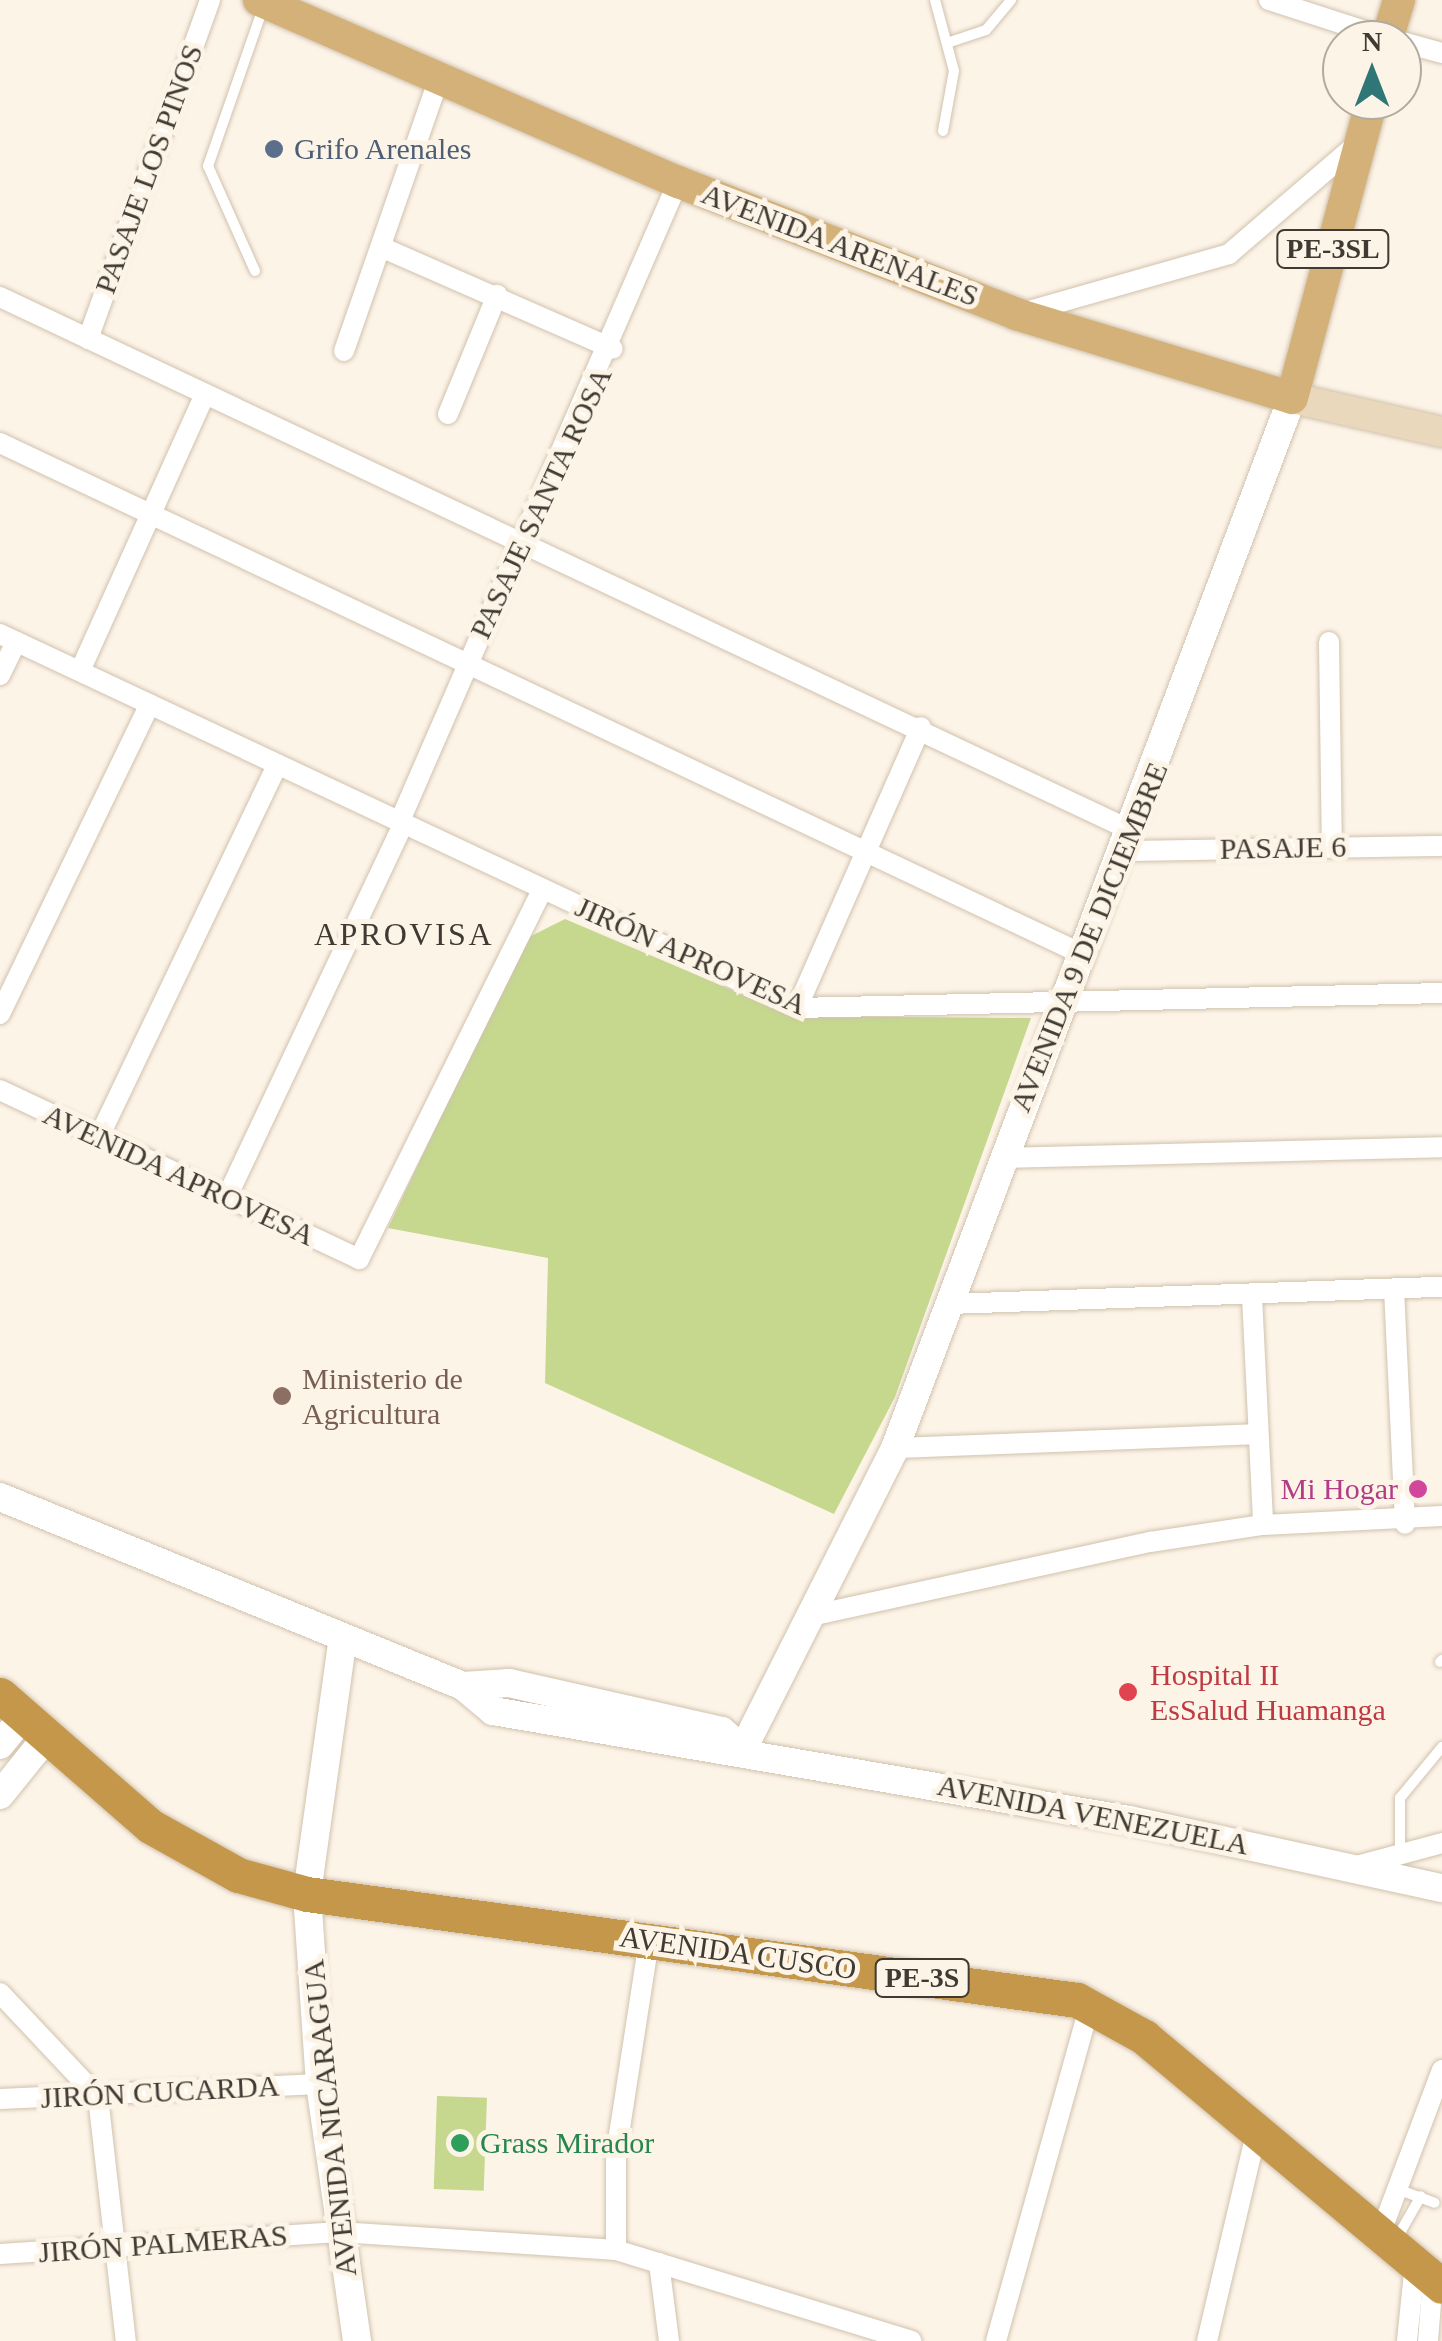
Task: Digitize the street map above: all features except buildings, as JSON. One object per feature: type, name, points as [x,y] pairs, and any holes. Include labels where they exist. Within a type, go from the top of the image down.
[{"type":"highway","name":"AVENIDA CUSCO","points":[[23,1717],[191,1854],[307,1894],[1089,2006],[1144,2037],[1413,2260]]},
{"type":"main road","name":"AVENIDA ARENALES","points":[[262,1],[442,73],[678,182],[1016,314],[1292,398],[1442,432]]},
{"type":"main road","name":"AVENIDA 9 DE DICIEMBRE","points":[[1292,398],[1367,120]]},
{"type":"street","name":"PASAJE LOS PINOS","points":[[88,339],[210,0]]},
{"type":"street","points":[[1269,0],[1329,20]]},
{"type":"street","points":[[344,351],[442,73]]},
{"type":"street","points":[[1016,314],[1230,254],[1362,140]]},
{"type":"street","name":"PASAJE SANTA ROSA","points":[[227,1198],[401,824],[520,542],[613,348],[678,182]]},
{"type":"street","points":[[381,247],[613,348]]},
{"type":"street","points":[[448,414],[497,295]]},
{"type":"street","points":[[0,296],[204,396],[921,727],[1128,841]]},
{"type":"street","points":[[80,671],[146,517],[204,396]]},
{"type":"street","name":"AVENIDA 9 DE DICIEMBRE","points":[[743,1749],[894,1448],[1059,1003],[1128,841],[1292,398]]},
{"type":"street","points":[[0,443],[464,669],[1080,953]]},
{"type":"street","points":[[0,675],[8,638]]},
{"type":"street","name":"JIRÓN APROVESA","points":[[8,638],[797,1008],[1442,993]]},
{"type":"street","points":[[1329,642],[1332,847]]},
{"type":"street","points":[[0,1014],[150,704]]},
{"type":"street","points":[[797,1008],[921,727]]},
{"type":"street","points":[[99,1136],[277,765]]},
{"type":"street","name":"PASAJE 6","points":[[1128,841],[1442,846]]},
{"type":"street","name":"AVENIDA APROVESA","points":[[0,1090],[359,1260],[542,890]]},
{"type":"street","points":[[1002,1158],[1442,1147]]},
{"type":"street","points":[[949,1304],[1442,1287]]},
{"type":"street","points":[[1394,1289],[1405,1524]]},
{"type":"street","points":[[1252,1296],[1264,1525]]},
{"type":"street","points":[[894,1448],[1257,1434]]},
{"type":"street","name":"AVENIDA VENEZUELA","points":[[0,1498],[342,1644],[463,1686],[493,1711],[712,1753],[743,1749],[1355,1866],[1442,1888]]},
{"type":"street","points":[[810,1616],[1264,1525],[1405,1524],[1442,1516]]},
{"type":"street","points":[[307,1894],[342,1644]]},
{"type":"street","points":[[0,1745],[23,1717]]},
{"type":"street","points":[[0,1794],[23,1717]]},
{"type":"street","points":[[1355,1866],[1442,1844]]},
{"type":"street","name":"AVENIDA NICARAGUA","points":[[307,1894],[320,2084],[358,2341]]},
{"type":"street","points":[[616,2250],[616,2154],[649,1941]]},
{"type":"street","points":[[0,1993],[98,2097],[126,2341]]},
{"type":"street","points":[[996,2341],[1089,2006]]},
{"type":"street","points":[[1428,2341],[1397,2190],[1442,2070]]},
{"type":"street","name":"JIRÓN CUCARDA","points":[[0,2099],[320,2084]]},
{"type":"street","points":[[1207,2341],[1257,2130]]},
{"type":"street","name":"JIRÓN PALMERAS","points":[[0,2254],[339,2232],[616,2250],[911,2341]]},
{"type":"street","points":[[1408,2341],[1413,2260]]},
{"type":"street","points":[[659,2263],[669,2341]]},
{"type":"lane","points":[[935,0],[947,44],[953,101],[943,131]]},
{"type":"lane","points":[[947,44],[986,30],[1011,0]]},
{"type":"lane","points":[[255,271],[208,166],[262,1]]},
{"type":"lane","points":[[1400,1854],[1400,1798],[1442,1747]]},
{"type":"lane","points":[[1397,2190],[1435,2203]]},
{"type":"lane","points":[[1413,2260],[1421,2196]]},
{"type":"green space","points":[[565,919],[793,1016],[1031,1018],[895,1397],[834,1514],[545,1383],[548,1258],[388,1228],[525,939]]},
{"type":"green space","name":"Grass Mirador","points":[[437,2096],[487,2098],[484,2191],[434,2189]]},
{"type":"place","name":"Grifo Arenales","points":[[274,149]]},
{"type":"place","name":"Ministerio de Agricultura","points":[[282,1396]]},
{"type":"place","name":"Mi Hogar","points":[[1418,1489]]},
{"type":"place","name":"Hospital II EsSalud Huamanga","points":[[1128,1692]]},
{"type":"place","name":"Grass Mirador","points":[[460,2143]]},
{"type":"district","name":"APROVISA","points":[[404,934]]}]
